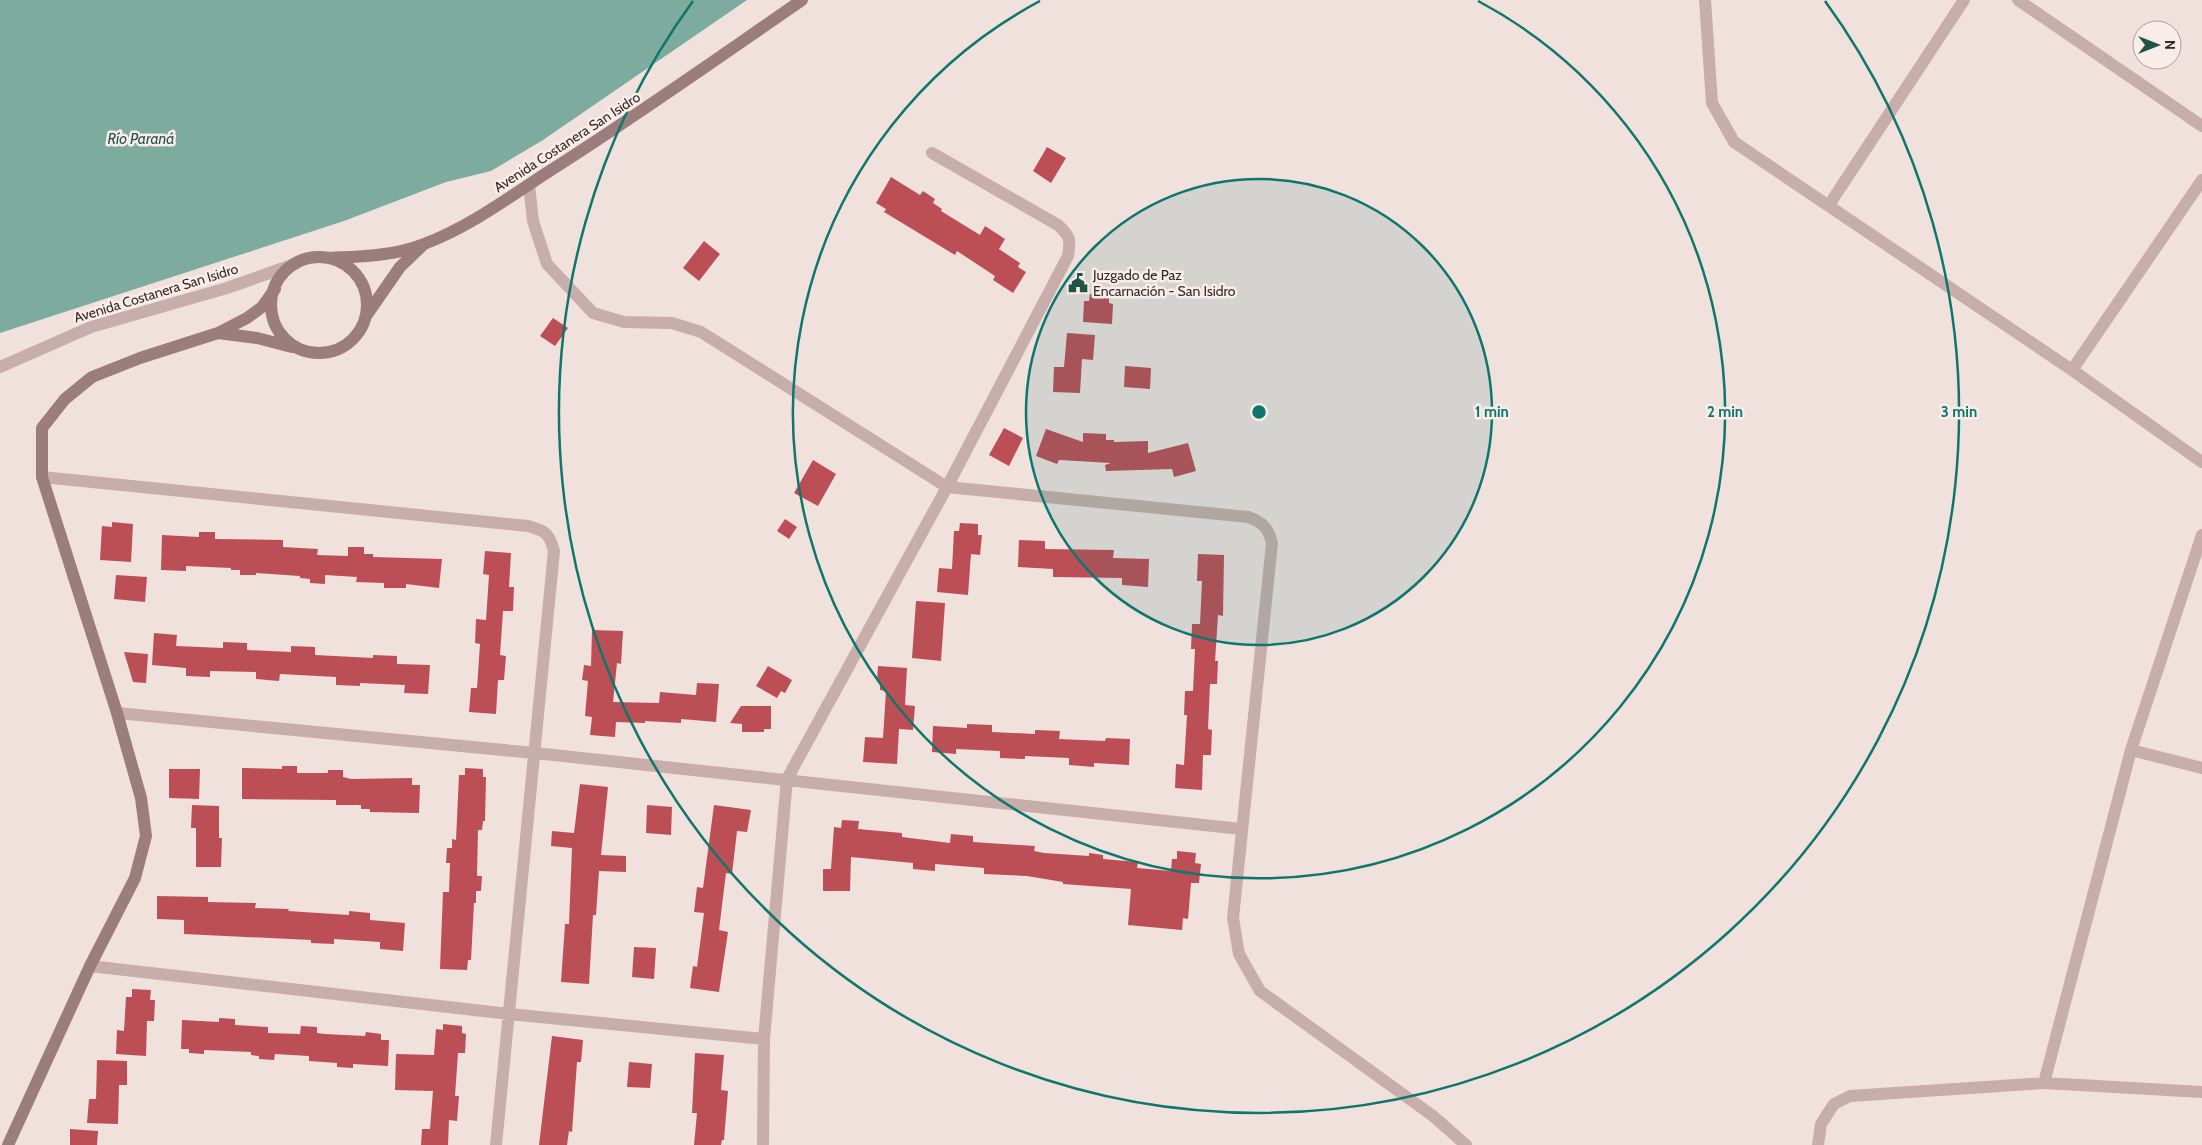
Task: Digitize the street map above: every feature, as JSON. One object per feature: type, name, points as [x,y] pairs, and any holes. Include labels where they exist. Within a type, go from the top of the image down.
[{"type":"main road","name":"Avenida Costanera San Isidro","points":[[295,264],[311,258],[358,257],[400,251],[424,244],[476,219],[603,137],[802,0]]},
{"type":"main road","points":[[218,333],[257,338],[314,353],[328,352],[341,348],[361,330],[366,316],[400,267],[424,244]]},
{"type":"main road","points":[[327,258],[342,263],[355,273],[363,286],[367,301],[366,316]]},
{"type":"main road","points":[[8,1145],[90,966],[135,878],[146,836],[141,798],[117,713],[42,477],[42,428],[65,399],[92,377],[140,358],[218,333],[248,318],[262,307],[283,274],[295,264]]},
{"type":"main road","points":[[275,289],[272,301],[276,324],[282,335],[301,350]]},
{"type":"street","points":[[1704,0],[1712,103],[1734,142],[2072,370],[2202,462]]},
{"type":"street","points":[[1829,206],[1964,0]]},
{"type":"street","points":[[2018,0],[2202,126]]},
{"type":"street","points":[[763,1145],[764,1039],[787,779],[947,488],[1068,256],[1070,245],[1068,234],[1058,224],[932,153]]},
{"type":"street","points":[[2072,370],[2202,180]]},
{"type":"street","points":[[529,185],[533,221],[546,264],[593,313],[624,322],[672,323],[701,332],[947,488],[1248,517],[1261,522],[1269,531],[1272,542],[1232,918],[1239,954],[1260,991],[1433,1116],[1466,1145]]},
{"type":"street","name":"Avenida Costanera San Isidro","points":[[0,367],[91,327],[227,288],[295,264]]},
{"type":"street","points":[[42,477],[528,526],[543,530],[550,538],[554,551],[496,1145]]},
{"type":"street","points":[[2044,1083],[2131,750],[2202,535]]},
{"type":"street","points":[[117,713],[787,779],[1241,829]]},
{"type":"street","points":[[2131,750],[2202,768]]},
{"type":"street","points":[[90,966],[509,1014],[764,1039]]},
{"type":"street","points":[[1818,1145],[1821,1124],[1834,1104],[1850,1096],[2044,1083],[2202,1092]]},
{"type":"water","name":"Río Paraná","points":[[0,0],[747,0],[543,140],[491,171],[446,182],[344,221],[0,333]]},
{"type":"building","points":[[1047,147],[1066,158],[1051,183],[1033,171]]},
{"type":"building","points":[[891,177],[920,195],[923,191],[935,199],[933,203],[942,209],[941,211],[980,235],[985,226],[1005,239],[999,249],[1020,263],[1018,267],[1026,272],[1013,293],[993,280],[995,276],[957,251],[955,255],[884,212],[886,209],[876,203]]},
{"type":"building","points":[[704,241],[720,254],[699,281],[683,268]]},
{"type":"building","points":[[1090,294],[1109,295],[1109,303],[1113,304],[1112,324],[1083,322],[1084,301],[1089,301]]},
{"type":"building","points":[[553,318],[568,328],[555,346],[540,336]]},
{"type":"building","points":[[1067,333],[1095,335],[1093,360],[1082,359],[1080,393],[1053,392],[1054,367],[1064,367]]},
{"type":"building","points":[[1125,366],[1151,368],[1150,389],[1124,387]]},
{"type":"building","points":[[1004,428],[1023,438],[1009,466],[989,455]]},
{"type":"building","points":[[1046,429],[1083,442],[1083,433],[1106,434],[1106,440],[1114,440],[1114,442],[1148,441],[1148,453],[1188,443],[1196,471],[1174,477],[1172,469],[1106,471],[1105,465],[1111,463],[1059,460],[1057,464],[1036,456]]},
{"type":"building","points":[[813,460],[836,474],[818,506],[794,493]]},
{"type":"building","points":[[785,519],[797,527],[789,539],[777,531]]},
{"type":"building","points":[[112,522],[133,524],[131,562],[100,560],[102,526],[112,527]]},
{"type":"building","points":[[960,523],[978,524],[978,535],[982,535],[980,555],[971,554],[968,595],[937,592],[939,568],[952,569],[954,531],[959,531]]},
{"type":"building","points":[[199,532],[215,532],[215,539],[283,540],[283,547],[318,549],[317,555],[348,556],[348,547],[364,547],[364,554],[373,554],[373,557],[442,559],[439,588],[406,584],[406,588],[384,588],[384,583],[356,582],[357,577],[325,575],[325,584],[310,583],[310,579],[300,578],[300,576],[256,573],[256,575],[240,575],[240,570],[231,570],[231,568],[186,566],[186,571],[161,570],[162,535],[199,537]]},
{"type":"building","points":[[1019,540],[1045,541],[1045,549],[1114,550],[1113,558],[1149,559],[1148,587],[1122,585],[1122,578],[1053,577],[1053,569],[1018,567]]},
{"type":"building","points":[[485,551],[511,553],[509,587],[514,587],[513,611],[503,611],[500,655],[506,656],[504,680],[498,680],[496,714],[469,712],[471,688],[477,688],[480,644],[475,643],[476,619],[486,620],[489,575],[483,574]]},
{"type":"building","points":[[1198,554],[1224,555],[1223,616],[1218,615],[1215,661],[1218,661],[1217,684],[1210,684],[1208,729],[1212,730],[1211,755],[1203,755],[1202,790],[1175,788],[1176,764],[1184,765],[1187,715],[1184,715],[1185,691],[1193,691],[1195,649],[1191,649],[1192,624],[1200,624],[1202,581],[1197,581]]},
{"type":"building","points":[[116,575],[147,577],[145,602],[114,599]]},
{"type":"building","points":[[916,601],[945,603],[941,661],[912,658]]},
{"type":"building","points":[[592,630],[623,631],[621,664],[617,663],[613,702],[659,703],[660,692],[696,695],[697,683],[719,684],[716,722],[681,719],[681,723],[616,722],[615,737],[590,735],[592,717],[585,716],[588,681],[582,680],[584,665],[591,666]]},
{"type":"building","points":[[154,633],[177,635],[176,646],[223,648],[223,642],[247,643],[247,650],[291,652],[291,646],[315,647],[315,655],[373,658],[373,655],[397,656],[397,664],[430,665],[428,694],[404,693],[405,685],[360,683],[360,686],[336,685],[336,677],[280,674],[279,681],[256,679],[256,672],[210,671],[210,677],[186,676],[186,668],[152,665]]},
{"type":"building","points":[[124,652],[148,654],[146,683],[133,682]]},
{"type":"building","points":[[768,666],[792,680],[785,693],[781,691],[777,698],[756,686]]},
{"type":"building","points":[[878,666],[907,668],[905,705],[915,706],[913,730],[899,729],[897,764],[863,762],[865,737],[883,738],[886,691],[880,690],[880,681],[877,681]]},
{"type":"building","points":[[741,706],[771,706],[771,729],[764,729],[764,732],[742,732],[742,724],[730,723]]},
{"type":"building","points":[[967,724],[992,725],[992,732],[1035,734],[1035,730],[1060,731],[1059,739],[1105,741],[1106,738],[1130,739],[1129,765],[1094,763],[1094,767],[1069,765],[1069,758],[1025,756],[1025,759],[1000,758],[1000,751],[956,749],[956,754],[932,752],[933,726],[967,728]]},
{"type":"building","points":[[282,766],[297,766],[297,773],[328,773],[328,770],[343,770],[343,777],[351,779],[412,778],[412,785],[420,785],[419,813],[370,812],[370,809],[361,809],[361,805],[336,805],[336,800],[242,799],[242,768],[282,769]]},
{"type":"building","points":[[465,768],[483,769],[483,777],[486,777],[485,821],[483,821],[482,830],[478,830],[477,876],[482,876],[481,891],[476,891],[471,960],[468,960],[467,970],[440,969],[443,892],[449,892],[450,863],[446,863],[447,848],[452,848],[452,839],[456,840],[459,775],[465,775]]},
{"type":"building","points":[[169,769],[200,769],[199,799],[169,798]]},
{"type":"building","points":[[580,784],[608,787],[601,855],[626,856],[626,872],[599,871],[596,915],[593,915],[589,984],[561,982],[565,924],[569,924],[572,848],[551,846],[552,831],[574,833]]},
{"type":"building","points":[[192,805],[219,806],[219,838],[222,838],[221,867],[196,867],[196,828],[191,828]]},
{"type":"building","points":[[647,805],[672,807],[671,835],[646,833]]},
{"type":"building","points":[[714,805],[751,810],[747,832],[737,831],[732,874],[726,873],[719,930],[728,932],[719,992],[690,988],[693,966],[697,967],[704,913],[694,912],[697,887],[703,888]]},
{"type":"building","points":[[842,820],[859,821],[858,829],[902,833],[902,837],[950,843],[951,834],[973,836],[973,842],[1035,846],[1034,851],[1044,853],[1089,856],[1089,853],[1103,855],[1103,859],[1138,862],[1137,868],[1171,871],[1172,859],[1177,859],[1177,851],[1196,853],[1195,863],[1201,864],[1199,883],[1191,883],[1188,919],[1183,918],[1182,930],[1128,925],[1131,889],[1063,884],[1063,882],[1027,876],[984,874],[984,868],[935,864],[935,871],[913,869],[913,863],[851,857],[850,891],[823,891],[823,869],[831,869],[834,827],[841,828]]},
{"type":"building","points":[[157,896],[208,897],[208,902],[256,903],[255,908],[289,909],[288,911],[349,915],[349,911],[370,913],[370,920],[405,923],[403,951],[380,949],[380,942],[334,939],[334,944],[311,943],[311,940],[184,934],[184,920],[157,919]]},
{"type":"building","points":[[634,947],[656,948],[654,979],[632,977]]},
{"type":"building","points":[[132,989],[151,990],[150,1000],[155,1000],[154,1021],[147,1021],[146,1056],[116,1054],[117,1030],[124,1031],[126,997],[132,997]]},
{"type":"building","points":[[219,1018],[235,1019],[235,1025],[268,1027],[268,1033],[300,1034],[301,1026],[317,1027],[317,1033],[325,1034],[365,1036],[366,1032],[381,1034],[381,1040],[389,1040],[388,1066],[353,1064],[353,1068],[337,1067],[337,1063],[309,1061],[309,1056],[275,1054],[274,1060],[259,1059],[259,1056],[251,1055],[251,1052],[204,1050],[204,1054],[189,1053],[189,1049],[181,1049],[182,1020],[219,1022]]},
{"type":"building","points":[[443,1024],[462,1026],[462,1033],[466,1034],[465,1053],[458,1053],[455,1096],[459,1096],[457,1121],[449,1120],[448,1145],[421,1145],[422,1129],[430,1129],[433,1091],[395,1090],[396,1054],[434,1055],[436,1029],[443,1030]]},
{"type":"building","points":[[552,1036],[583,1040],[581,1062],[577,1062],[572,1132],[569,1131],[567,1145],[539,1145]]},
{"type":"building","points":[[695,1053],[724,1055],[721,1090],[728,1091],[724,1140],[722,1140],[721,1145],[694,1145],[697,1113],[692,1113]]},
{"type":"building","points":[[97,1060],[127,1061],[127,1085],[119,1085],[118,1124],[87,1123],[89,1099],[96,1099]]},
{"type":"building","points":[[629,1062],[652,1064],[650,1088],[627,1087]]},
{"type":"building","points":[[70,1129],[98,1131],[97,1145],[70,1145]]},
{"type":"place","name":"Juzgado de Paz Encarnación - San Isidro","points":[[1078,283]]}]
